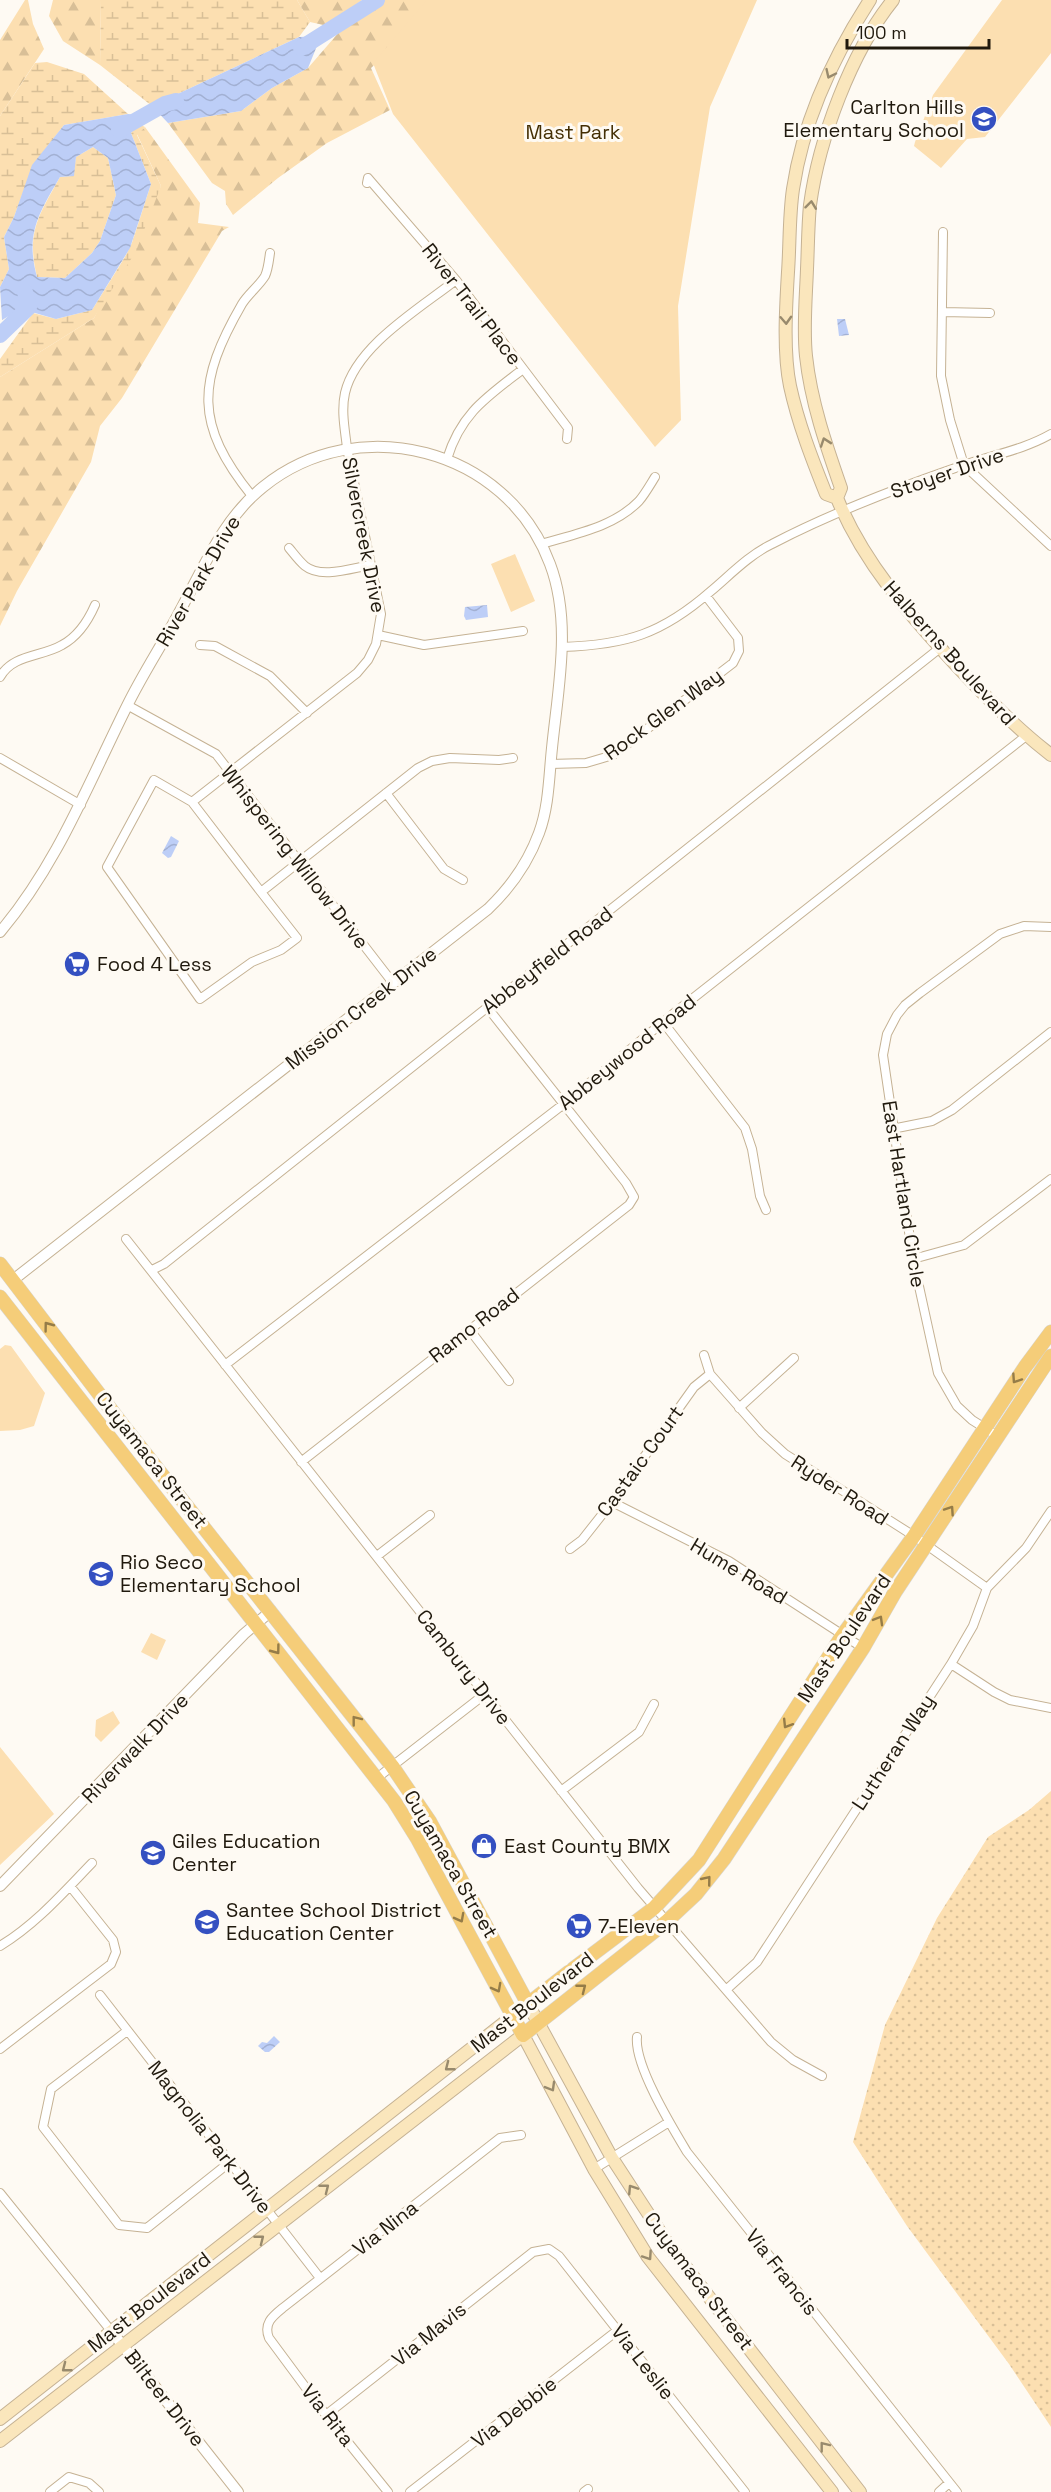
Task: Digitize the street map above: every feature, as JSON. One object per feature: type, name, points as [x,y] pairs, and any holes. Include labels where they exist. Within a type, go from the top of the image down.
[{"type":"main road","points":[[870,0],[845,41],[813,111],[793,189],[790,225],[785,312],[790,385],[811,457],[826,494],[837,498],[841,488],[818,421],[806,355],[810,205],[821,155],[848,74],[877,19],[893,0]]},
{"type":"main road","name":"Halberns Boulevard","points":[[837,498],[861,546],[889,588],[998,711],[1051,755]]},
{"type":"main road","name":"Cuyamaca Street","points":[[0,1264],[392,1766],[430,1822],[612,2158],[668,2244],[860,2492]]},
{"type":"main road","name":"Cuyamaca Street","points":[[0,1297],[377,1778],[417,1838],[594,2169],[648,2257],[832,2492]]},
{"type":"main road","name":"Mast Boulevard","points":[[0,2419],[528,2004],[654,1908],[699,1860],[842,1636],[914,1536],[1025,1367],[1051,1332]]},
{"type":"main road","name":"Mast Boulevard","points":[[0,2441],[523,2035],[666,1922],[696,1894],[724,1859],[1051,1356]]},
{"type":"main road","points":[[76,1395],[92,1384]]},
{"type":"street","name":"River Trail Place","points":[[367,183],[368,178],[456,280],[568,428],[567,439]]},
{"type":"street","points":[[943,232],[941,376],[950,420],[964,465],[1051,546]]},
{"type":"street","points":[[252,496],[233,473],[218,446],[211,427],[207,397],[210,375],[217,355],[243,303],[266,274],[270,253]]},
{"type":"street","name":"Silvercreek Drive","points":[[192,802],[357,673],[368,660],[378,635],[380,603],[347,448],[344,402],[351,376],[360,360],[373,345],[456,280]]},
{"type":"street","points":[[943,312],[990,314]]},
{"type":"street","points":[[447,459],[455,438],[477,404],[523,369]]},
{"type":"street","name":"Stoyer Drive","points":[[562,647],[599,646],[638,637],[672,620],[770,545],[842,510],[964,465],[1031,445],[1051,434]]},
{"type":"street","name":"River Park Drive","points":[[0,932],[36,884],[81,805],[127,705],[183,607],[216,542],[232,518],[252,496],[273,479],[301,463],[347,448],[376,445],[405,447],[447,459],[499,491],[519,512],[542,544],[554,575],[561,613],[562,647]]},
{"type":"street","points":[[542,544],[612,520],[640,500],[655,477]]},
{"type":"street","points":[[289,548],[302,563],[314,571],[326,572],[371,565]]},
{"type":"street","name":"Rock Glen Way","points":[[550,764],[586,764],[613,755],[733,663],[738,651],[738,638],[706,596]]},
{"type":"street","points":[[0,677],[3,672],[21,659],[62,645],[81,630],[95,605]]},
{"type":"street","points":[[378,635],[424,645],[523,631]]},
{"type":"street","points":[[200,645],[215,646],[270,676],[307,713]]},
{"type":"street","name":"Mission Creek Drive","points":[[13,1280],[488,909],[518,875],[534,846],[545,815],[562,647]]},
{"type":"street","name":"Abbeyfield Road","points":[[152,1270],[164,1264],[940,648]]},
{"type":"street","name":"Whispering Willow Drive","points":[[127,705],[216,754],[393,983]]},
{"type":"street","name":"Abbeywood Road","points":[[225,1365],[565,1103],[663,1022],[1026,736]]},
{"type":"street","points":[[0,758],[81,805]]},
{"type":"street","points":[[261,892],[418,768],[432,761],[450,758],[500,760],[513,758]]},
{"type":"street","points":[[154,780],[192,802],[261,892],[297,938],[281,950],[252,962],[200,999],[107,867],[154,780]]},
{"type":"street","points":[[387,793],[444,868],[463,880]]},
{"type":"street","name":"East Hartland Circle","points":[[999,1437],[972,1420],[957,1406],[938,1373],[913,1259],[892,1129],[883,1055],[887,1034],[905,1005],[965,959],[1000,934],[1013,928],[1035,925],[1051,927]]},
{"type":"street","points":[[487,1008],[565,1103]]},
{"type":"street","points":[[663,1022],[745,1128],[752,1149],[760,1196],[766,1210]]},
{"type":"street","points":[[892,1129],[932,1121],[952,1110],[1051,1032]]},
{"type":"street","name":"Ramo Road","points":[[301,1462],[629,1204],[634,1197],[626,1183],[565,1103]]},
{"type":"street","points":[[913,1259],[964,1245],[1051,1179]]},
{"type":"street","name":"Cambury Drive","points":[[126,1239],[654,1908],[771,2042],[793,2060],[822,2076]]},
{"type":"street","points":[[469,1329],[509,1381]]},
{"type":"street","points":[[704,1355],[710,1374]]},
{"type":"street","points":[[739,1408],[794,1358]]},
{"type":"street","name":"Ryder Road","points":[[710,1374],[739,1408],[785,1454],[914,1536],[987,1588]]},
{"type":"street","name":"Castaic Court","points":[[570,1549],[582,1540],[612,1502],[694,1387],[710,1374]]},
{"type":"street","name":"Hume Road","points":[[612,1502],[729,1561],[863,1648]]},
{"type":"street","name":"Lutheran Way","points":[[727,1989],[757,1962],[951,1664],[973,1626],[987,1588],[1026,1548],[1051,1511]]},
{"type":"street","points":[[376,1556],[430,1515]]},
{"type":"street","name":"Riverwalk Drive","points":[[0,1886],[256,1623],[271,1611]]},
{"type":"street","points":[[951,1664],[1010,1700],[1051,1708]]},
{"type":"street","points":[[377,1778],[485,1694]]},
{"type":"street","points":[[561,1791],[639,1731],[654,1704]]},
{"type":"street","points":[[0,1946],[20,1934],[92,1863]]},
{"type":"street","points":[[0,2049],[111,1964],[116,1952],[113,1940],[70,1886]]},
{"type":"street","name":"Magnolia Park Drive","points":[[100,1995],[320,2278]]},
{"type":"street","points":[[127,2031],[51,2089],[43,2127],[84,2181],[120,2225],[147,2228],[230,2162]]},
{"type":"street","name":"Via Francis","points":[[637,2037],[636,2049],[669,2122],[687,2152],[957,2492]]},
{"type":"street","points":[[594,2169],[669,2122]]},
{"type":"street","name":"Via Nina","points":[[269,2338],[267,2328],[272,2317],[500,2138],[520,2134]]},
{"type":"street","name":"Bilteer Drive","points":[[0,2193],[238,2492]]},
{"type":"street","name":"Via Leslie","points":[[532,2252],[544,2249],[556,2253],[745,2492]]},
{"type":"street","name":"Via Mavis","points":[[326,2415],[532,2252]]},
{"type":"street","name":"Via Debbie","points":[[410,2492],[618,2330]]},
{"type":"street","name":"Via Rita","points":[[269,2338],[326,2415],[388,2492]]},
{"type":"street","points":[[50,2492],[69,2477],[78,2478],[97,2490]]},
{"type":"street","points":[[939,2492],[949,2483]]},
{"type":"green space","points":[[25,0],[28,0],[33,24],[44,49],[0,116],[0,40]]},
{"type":"green space","points":[[53,0],[101,0],[100,65],[63,41],[49,16]]},
{"type":"green space","points":[[101,0],[297,0],[310,22],[299,37],[152,106],[100,65]]},
{"type":"green space","points":[[297,0],[362,0],[328,26],[310,22]]},
{"type":"green space","points":[[380,0],[446,0],[371,68],[390,110],[327,143],[278,178],[233,215],[226,204],[225,191],[212,183],[168,123],[241,111],[272,88],[308,68],[340,31]]},
{"type":"green space","name":"Mast Park","points":[[427,0],[757,0],[710,107],[678,306],[681,420],[655,447],[393,114],[373,63]]},
{"type":"green space","points":[[1002,0],[1051,0],[1051,53],[985,137],[967,139],[941,168],[914,146],[915,142],[933,95]]},
{"type":"green space","points":[[47,62],[84,74],[128,114],[64,125],[33,165],[14,217],[4,237],[9,269],[0,287],[0,116],[35,63]]},
{"type":"green space","points":[[137,123],[145,127],[137,135],[161,186],[136,251],[94,318],[0,377],[0,359],[33,313],[56,319],[92,310],[130,249],[151,184],[131,133]]},
{"type":"green space","points":[[145,127],[200,203],[198,223],[229,227],[222,231],[122,398],[100,426],[91,462],[17,591],[0,626],[0,377],[94,318],[161,186],[137,134]]},
{"type":"green space","points":[[93,147],[108,158],[116,195],[100,241],[92,253],[65,278],[37,277],[33,248],[36,224],[60,177],[73,176],[76,157]]},
{"type":"green space","points":[[515,554],[535,601],[511,612],[491,564]]},
{"type":"green space","points":[[5,1345],[11,1346],[45,1393],[34,1426],[20,1430],[0,1431],[0,1349]]},
{"type":"green space","points":[[151,1633],[166,1640],[157,1660],[141,1652]]},
{"type":"green space","points":[[113,1711],[120,1723],[101,1742],[95,1736],[96,1720]]},
{"type":"green space","points":[[0,1747],[54,1814],[0,1865]]},
{"type":"green space","points":[[1051,1791],[1051,2427],[1009,2364],[907,2226],[853,2142],[885,2025],[937,1918],[988,1837],[1029,1810]]},
{"type":"water","points":[[321,36],[308,68],[272,88],[241,111],[168,123],[152,106],[299,37]]},
{"type":"water","points":[[128,114],[138,115],[131,133],[151,184],[130,248],[92,310],[56,319],[21,309],[2,320],[0,287],[9,269],[4,237],[14,217],[32,165],[64,125]],"holes":[[[93,147],[108,158],[116,195],[100,241],[92,253],[65,278],[37,277],[33,236],[40,213],[60,177],[74,176],[76,157]]]},
{"type":"water","points":[[837,319],[845,319],[849,335],[839,336]]},
{"type":"water","points":[[487,605],[488,617],[466,620],[465,607]]},
{"type":"water","points":[[171,836],[179,841],[171,857],[168,858],[162,853]]},
{"type":"water","points":[[274,2036],[280,2042],[269,2052],[265,2052],[258,2046],[262,2042],[267,2043]]},
{"type":"waterway","points":[[301,48],[377,0]]},
{"type":"waterway","points":[[119,130],[165,104],[176,101]]},
{"type":"waterway","points":[[0,335],[29,307],[25,292]]},
{"type":"place","name":"Carlton Hills Elementary School","points":[[984,119]]},
{"type":"place","name":"Food 4 Less","points":[[77,964]]},
{"type":"place","name":"Rio Seco Elementary School","points":[[101,1574]]},
{"type":"place","name":"East County BMX","points":[[484,1846]]},
{"type":"place","name":"Giles Education Center","points":[[153,1853]]},
{"type":"place","name":"Santee School District Education Center","points":[[207,1922]]},
{"type":"place","name":"7-Eleven","points":[[579,1926]]}]
